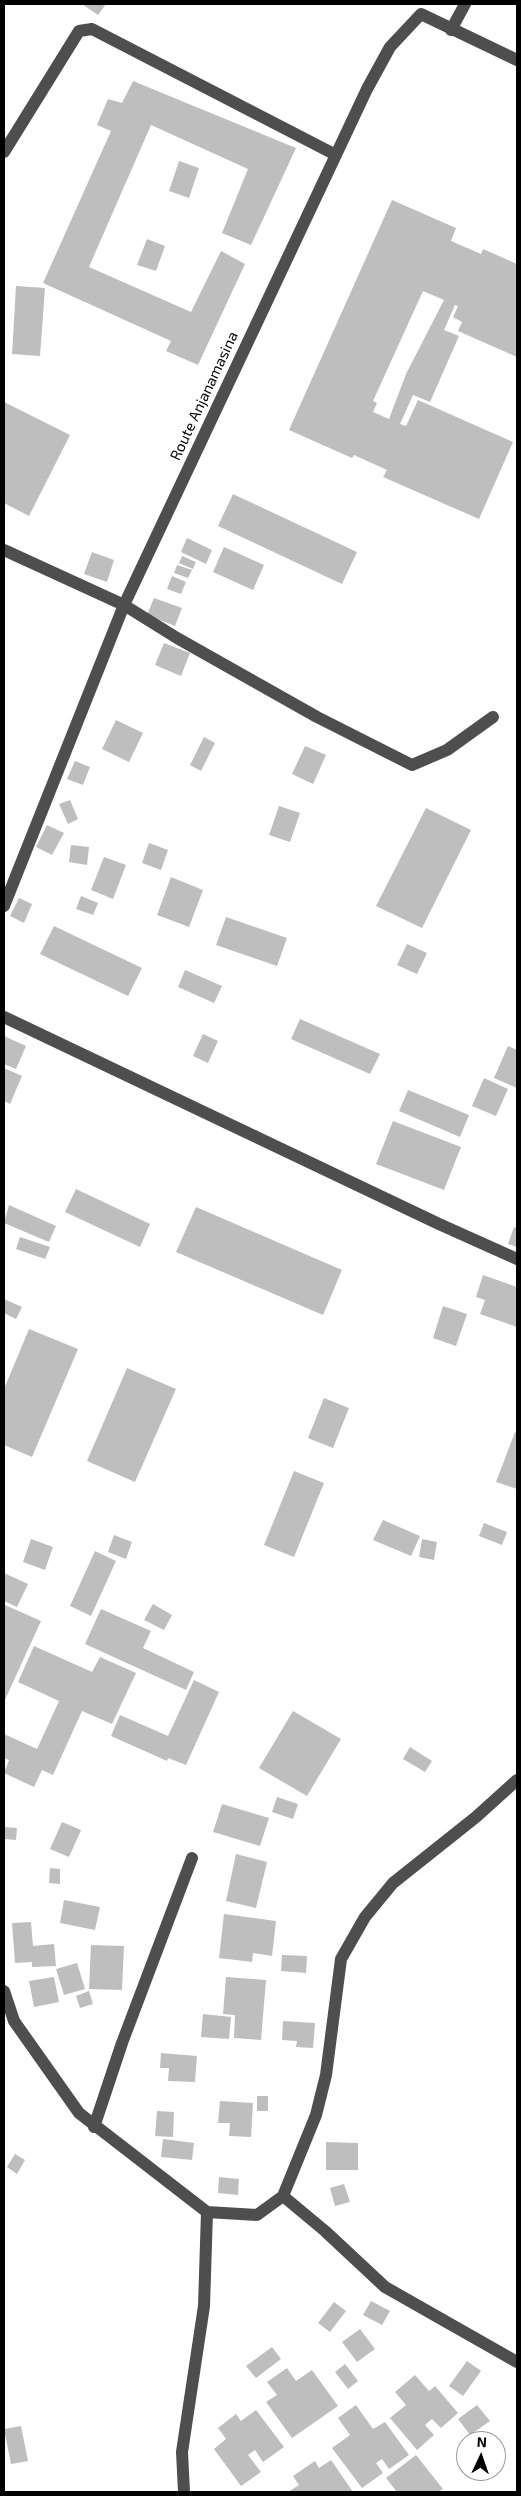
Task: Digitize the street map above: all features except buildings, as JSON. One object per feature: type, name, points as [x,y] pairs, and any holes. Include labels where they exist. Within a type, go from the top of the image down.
[{"type":"street","points":[[451,30],[464,4]]},
{"type":"street","name":"Route Anjanamasina","points":[[4,906],[124,605],[367,89],[390,47],[421,14],[517,60]]},
{"type":"street","points":[[4,152],[79,31],[92,29],[336,155]]},
{"type":"street","points":[[4,550],[124,605],[176,638],[317,717],[412,765],[447,750],[493,717]]},
{"type":"street","points":[[4,1017],[446,1228],[517,1259]]},
{"type":"street","points":[[4,1991],[14,2021],[79,2113],[94,2127],[207,2212],[257,2215],[283,2196],[316,2115],[326,2075],[332,2012],[341,1959],[365,1917],[393,1883],[476,1817],[517,1780]]},
{"type":"street","points":[[94,2127],[122,2043],[192,1858]]},
{"type":"street","points":[[283,2196],[325,2231],[385,2287],[517,2362]]},
{"type":"street","points":[[184,2492],[182,2452],[204,2306],[207,2212]]}]
